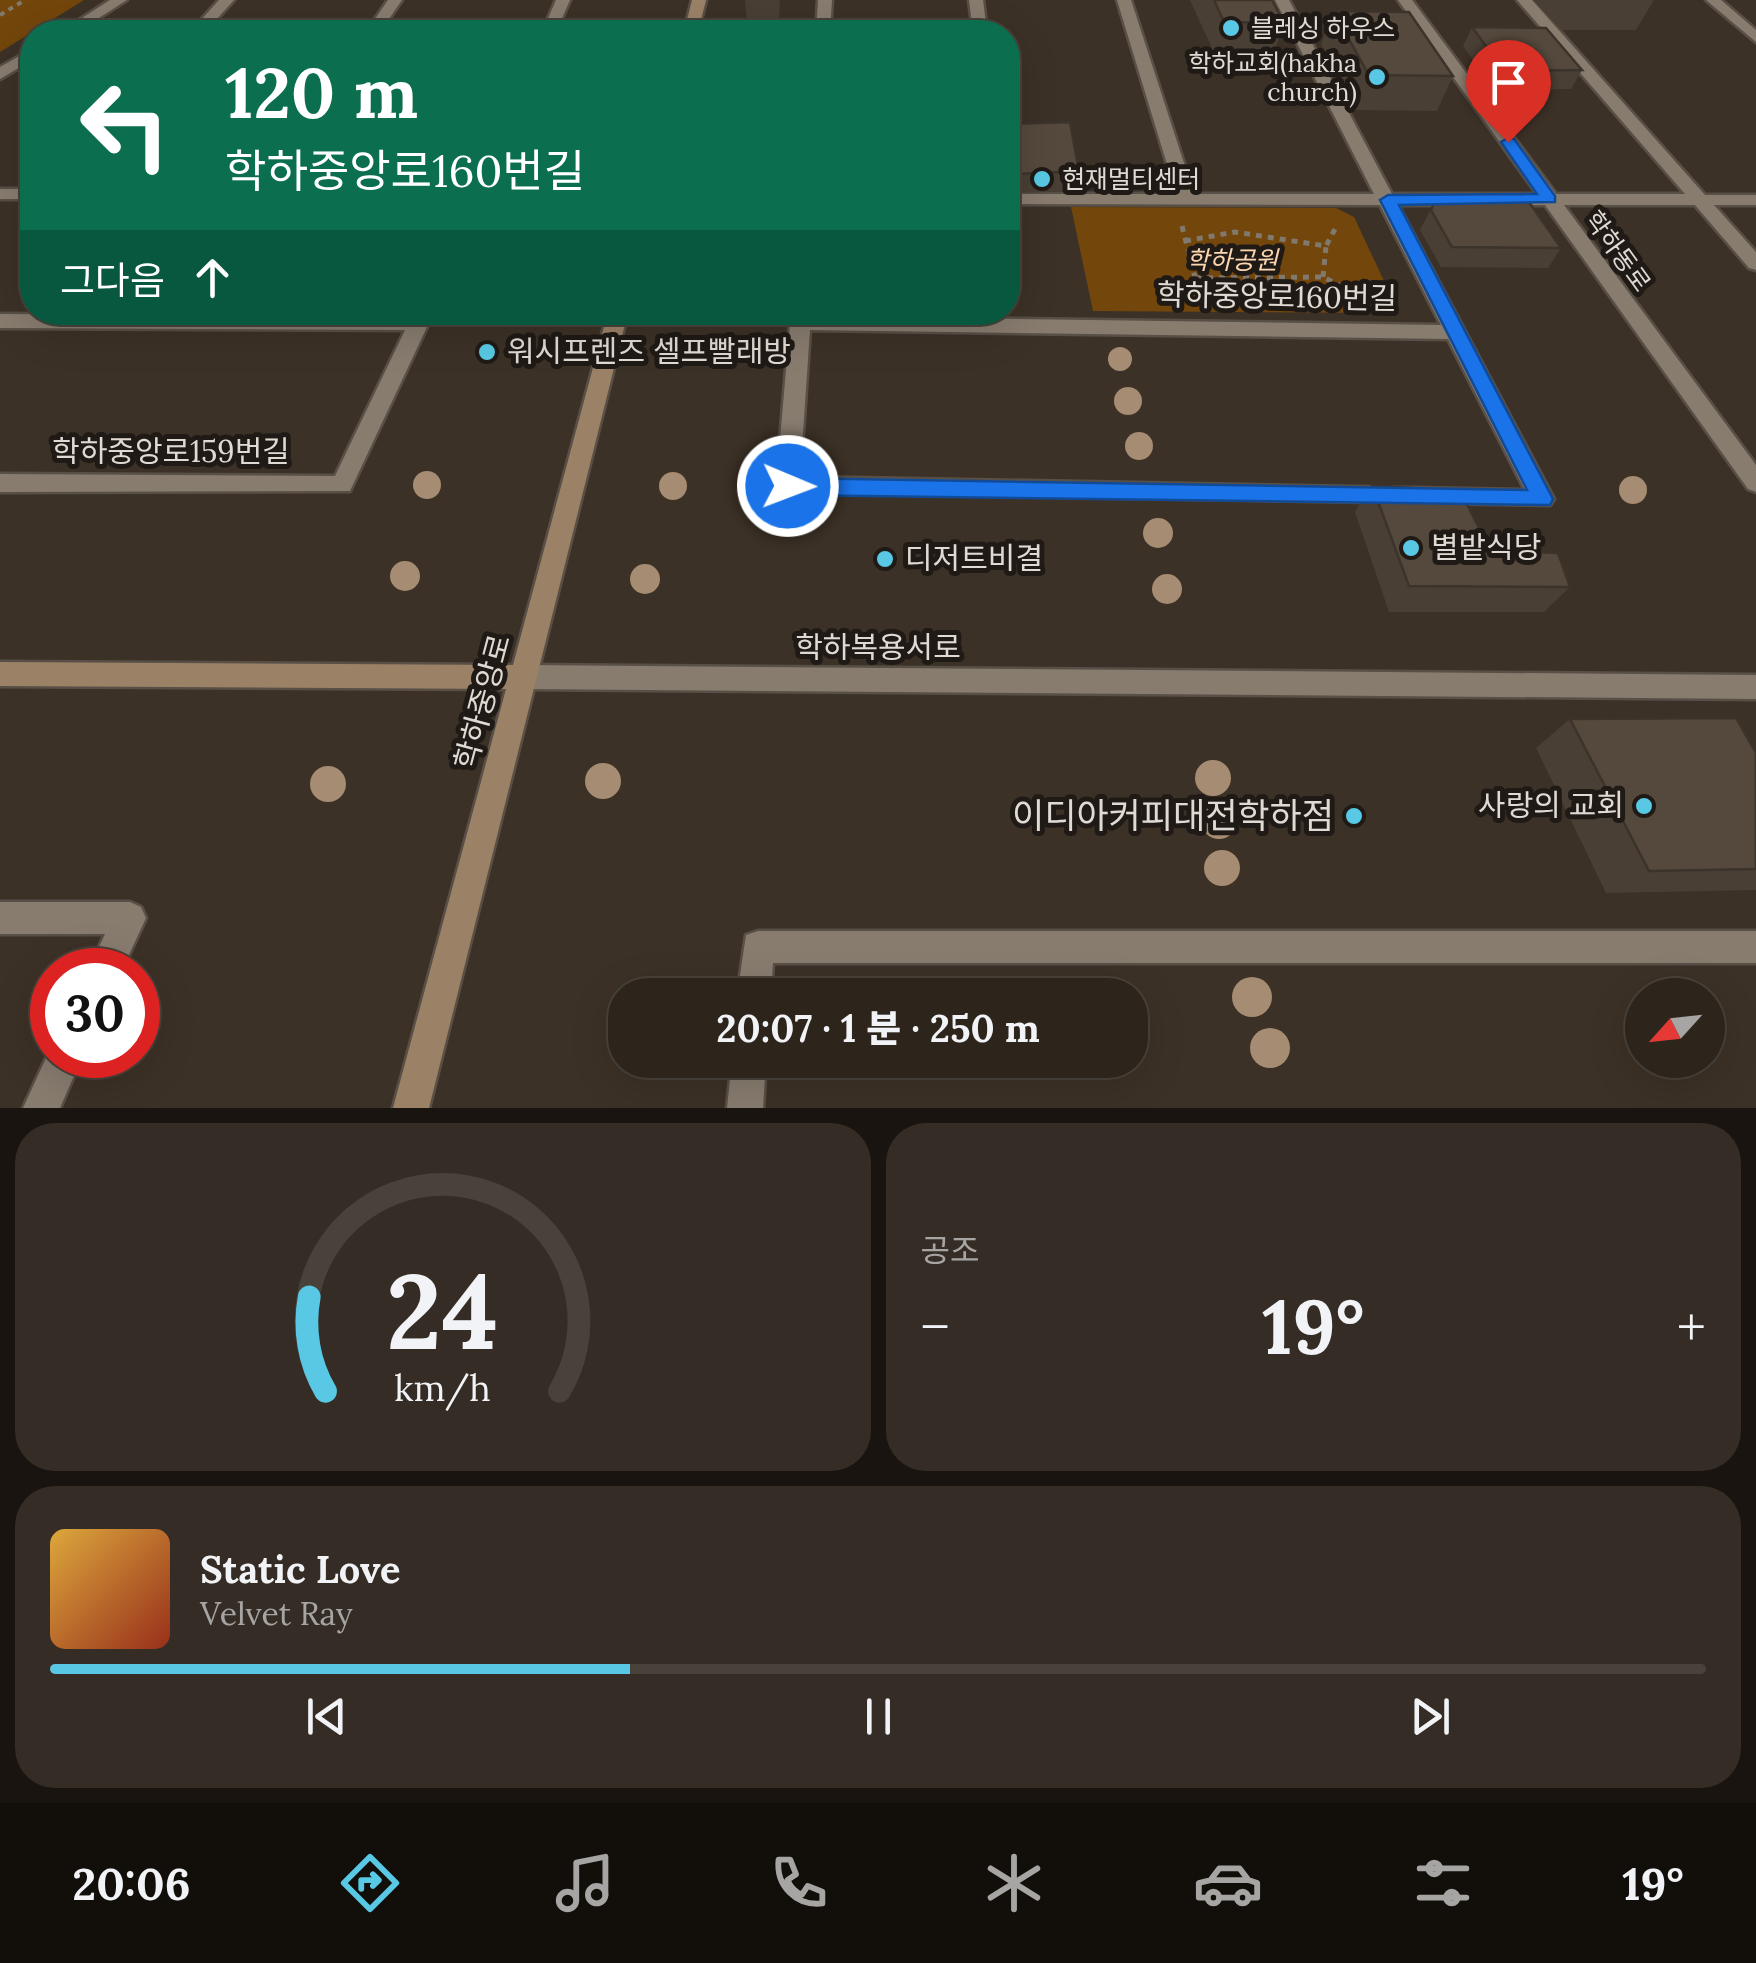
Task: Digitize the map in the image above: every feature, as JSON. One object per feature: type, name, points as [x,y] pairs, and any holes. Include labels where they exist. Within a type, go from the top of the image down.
[{"type":"street","points":[[87,20],[120,0]]},
{"type":"street","points":[[208,20],[227,0]]},
{"type":"street","points":[[1124,0],[1188,200]]},
{"type":"street","points":[[1282,0],[1454,332]]},
{"type":"street","name":"학하동로","points":[[1405,0],[1756,483]]},
{"type":"street","points":[[1524,0],[1756,264]]},
{"type":"street","points":[[1712,0],[1756,38]]},
{"type":"street","points":[[1020,199],[1756,200]]},
{"type":"street","name":"학하중앙로160번길","points":[[800,325],[788,486],[1542,499],[1454,332],[1020,323]]},
{"type":"street","name":"학하중앙로159번길","points":[[0,483],[342,485],[419,325]]},
{"type":"street","name":"학하중앙로","points":[[411,1108],[615,325]]},
{"type":"street","name":"학하복용서로","points":[[0,674],[1756,687]]},
{"type":"street","points":[[0,918],[130,918],[116,948]]},
{"type":"street","points":[[755,978],[758,948],[1756,948]]},
{"type":"street","points":[[41,1108],[55,1078]]},
{"type":"street","points":[[744,1108],[747,1078]]},
{"type":"path","points":[[0,15],[25,0]]},
{"type":"path","points":[[1323,277],[1326,246],[1345,212]]},
{"type":"path","points":[[1180,223],[1204,312]]},
{"type":"path","points":[[1185,240],[1235,232],[1326,246]]},
{"type":"path","points":[[1195,278],[1323,277],[1370,301]]},
{"type":"green space","points":[[0,0],[84,0],[52,20],[20,20],[20,40],[0,52]]},
{"type":"green space","name":"학하공원","points":[[1071,207],[1336,208],[1354,217],[1393,300],[1380,313],[1093,311]]},
{"type":"building","points":[[1214,0],[1272,0],[1284,23],[1224,22]]},
{"type":"building","points":[[1333,11],[1409,12],[1453,76],[1369,75]]},
{"type":"building","points":[[1472,27],[1546,28],[1582,70],[1504,71]]},
{"type":"building","points":[[1070,122],[1079,171],[1020,174],[1020,124]]},
{"type":"building","points":[[1435,201],[1529,202],[1561,248],[1452,247],[1431,210]]},
{"type":"building","points":[[1372,485],[1461,492],[1490,550],[1558,553],[1570,587],[1409,586]]},
{"type":"building","points":[[1736,718],[1756,753],[1756,869],[1649,871],[1570,719]]},
{"type":"place","name":"블레싱 하우스","points":[[1231,28]]},
{"type":"place","name":"학하교회(hakha church)","points":[[1377,77]]},
{"type":"place","name":"현재멀티센터","points":[[1042,179]]},
{"type":"place","name":"워시프렌즈 셀프빨래방","points":[[487,352]]},
{"type":"place","name":"별밭식당","points":[[1411,548]]},
{"type":"place","name":"디저트비결","points":[[885,559]]},
{"type":"place","name":"사랑의 교회","points":[[1644,806]]},
{"type":"place","name":"이디아커피대전학하점","points":[[1354,816]]},
{"type":"route","points":[[788,486],[1542,499],[1388,200],[1549,199],[1508,142]]}]
